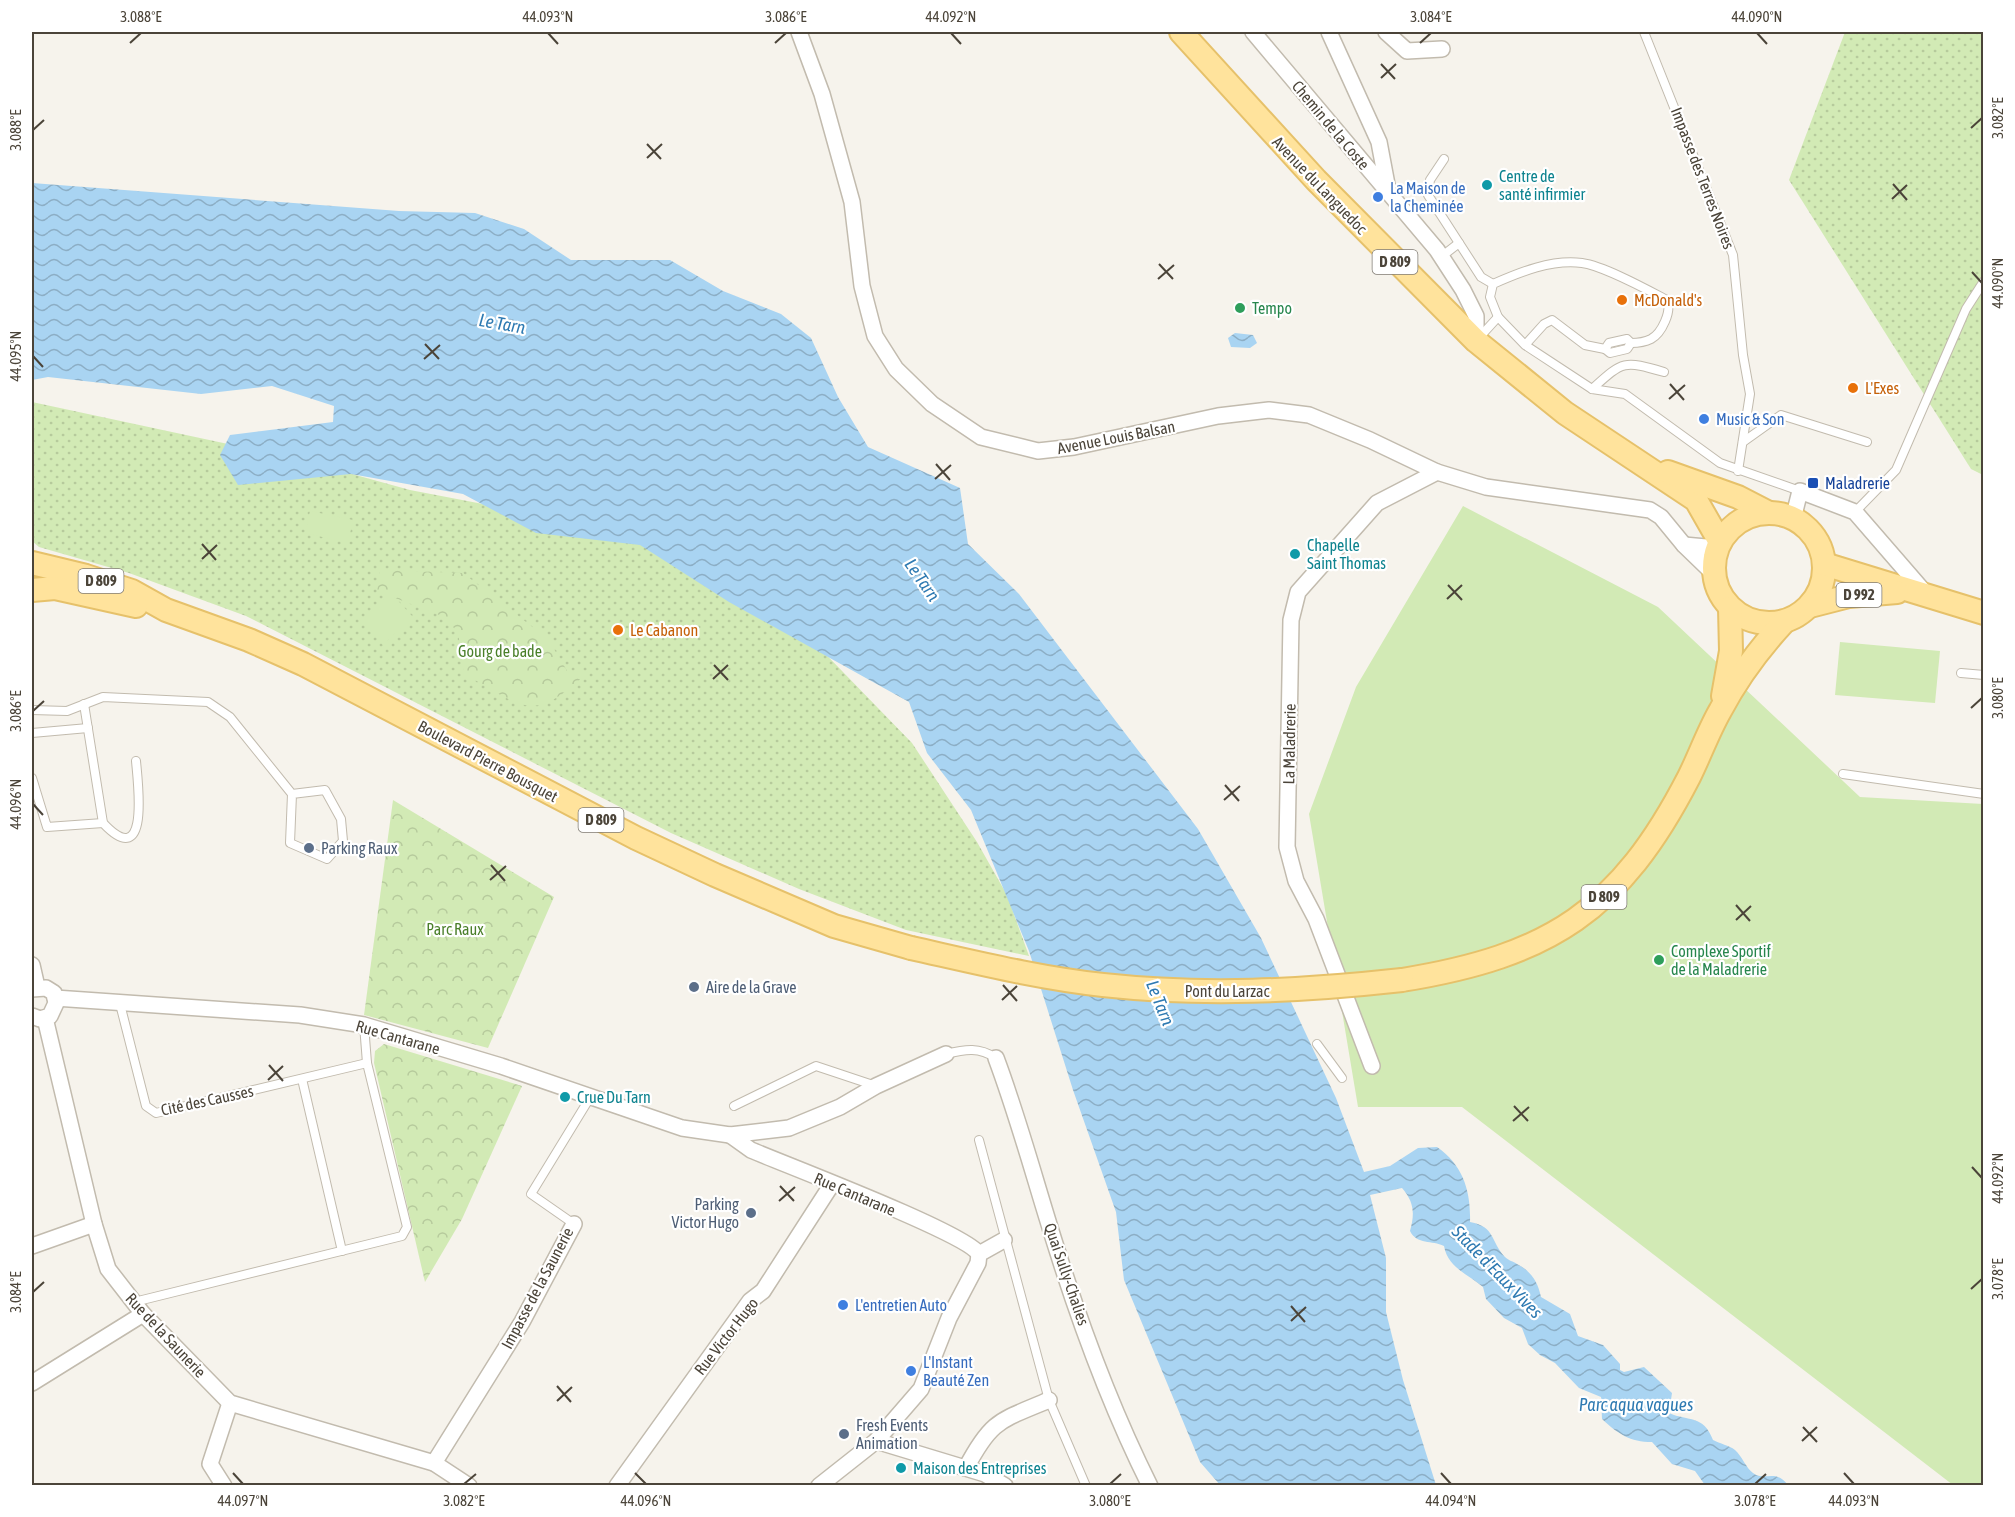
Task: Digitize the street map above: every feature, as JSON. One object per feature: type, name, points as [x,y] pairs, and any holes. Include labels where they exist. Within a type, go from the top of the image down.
[{"type":"main road","name":"Avenue du Languedoc","points":[[1181,32],[1286,149],[1476,341],[1565,413],[1696,500],[1719,545]]},
{"type":"main road","name":"Avenue du Languedoc","points":[[1639,461],[1738,497],[1769,513]]},
{"type":"main road","points":[[1769,513],[1793,519],[1808,530],[1819,545],[1824,564],[1823,579],[1810,606],[1798,615],[1784,622],[1765,624],[1746,619],[1730,608],[1722,598],[1713,573],[1719,545],[1740,521],[1769,513]]},
{"type":"main road","name":"Boulevard Pierre Bousquet","points":[[32,563],[86,576],[132,591],[166,610]]},
{"type":"main road","name":"D 992","points":[[1824,564],[1983,614]]},
{"type":"main road","name":"Boulevard Pierre Bousquet","points":[[32,590],[56,588],[166,610],[249,640],[303,664],[636,838],[715,875],[834,926],[911,948]]},
{"type":"main road","name":"D 992","points":[[1810,606],[1849,596],[1909,592]]},
{"type":"main road","name":"D 809","points":[[1720,710],[1731,651],[1730,608]]},
{"type":"main road","name":"D 809","points":[[1720,710],[1760,648],[1784,622]]},
{"type":"main road","name":"Pont du Larzac","points":[[911,948],[1023,972],[1101,985],[1172,991],[1242,993],[1323,989],[1402,980],[1486,963],[1521,950],[1559,931],[1590,910],[1618,885],[1644,853],[1689,775],[1720,710]]},
{"type":"street","name":"Avenue Louis Balsan","points":[[799,32],[822,94],[852,202],[862,286],[875,336],[896,369],[932,404],[981,437],[1038,451],[1074,447],[1218,416],[1269,410],[1309,415],[1370,440],[1437,472],[1486,487],[1650,510],[1661,518],[1684,545],[1713,573]]},
{"type":"street","name":"Chemin de la Coste","points":[[1253,32],[1441,257],[1463,290],[1476,316],[1476,341]]},
{"type":"street","points":[[1329,32],[1379,142],[1388,193]]},
{"type":"street","points":[[1386,32],[1407,51],[1442,49]]},
{"type":"street","name":"La Maladrerie","points":[[1371,1066],[1316,919],[1296,881],[1287,847],[1291,620],[1298,592],[1377,503],[1437,472]]},
{"type":"street","points":[[1793,519],[1800,491],[1855,512],[1930,598]]},
{"type":"street","points":[[1684,545],[1719,545]]},
{"type":"street","points":[[32,968],[34,988],[50,990],[56,998],[56,1008],[38,1017]]},
{"type":"street","name":"Rue Cantarane","points":[[56,998],[300,1016],[364,1025],[591,1096],[682,1128],[730,1135],[789,1128],[840,1107],[876,1086],[946,1054]]},
{"type":"street","name":"Rue de la Saunerie","points":[[38,1017],[108,1269],[138,1308],[230,1403],[434,1463],[468,1485]]},
{"type":"street","name":"Quai Sully-Chalies","points":[[996,1058],[1013,1103],[1058,1254],[1125,1435],[1150,1485]]},
{"type":"street","name":"Rue Cantarane","points":[[730,1135],[751,1150],[937,1228],[970,1245],[979,1254]]},
{"type":"street","name":"Rue Victor Hugo","points":[[617,1485],[750,1301],[763,1291],[832,1185]]},
{"type":"street","points":[[32,1246],[94,1224]]},
{"type":"street","name":"Impasse de la Saunerie","points":[[434,1463],[522,1322],[574,1224]]},
{"type":"street","points":[[819,1485],[876,1441],[921,1389],[949,1318],[978,1263],[979,1254],[1004,1240]]},
{"type":"street","points":[[32,1383],[138,1308]]},
{"type":"street","points":[[966,1468],[983,1437],[999,1421],[1049,1400]]},
{"type":"street","points":[[224,1485],[210,1464],[230,1403]]},
{"type":"street","points":[[876,1441],[985,1474],[1005,1485]]},
{"type":"lane","name":"Impasse des Terres Noires","points":[[1644,32],[1733,255],[1743,355],[1750,394],[1738,471]]},
{"type":"lane","points":[[1444,159],[1430,180],[1428,195],[1481,277],[1493,284]]},
{"type":"lane","points":[[1441,257],[1459,243]]},
{"type":"lane","points":[[1493,284],[1515,274],[1561,262],[1584,263],[1667,300],[1669,312],[1651,339],[1631,343],[1627,339],[1620,340],[1609,343],[1605,349],[1586,345],[1552,320],[1544,324],[1525,345]]},
{"type":"lane","points":[[1855,512],[1896,470],[1966,309],[1983,281]]},
{"type":"lane","points":[[1493,284],[1490,297],[1498,316],[1525,345],[1592,389],[1625,394],[1720,463],[1800,491]]},
{"type":"lane","points":[[1476,341],[1493,325],[1498,316]]},
{"type":"lane","points":[[1592,389],[1618,365],[1635,363],[1664,372]]},
{"type":"lane","points":[[1743,442],[1781,415],[1867,442]]},
{"type":"lane","points":[[1961,673],[1983,675]]},
{"type":"lane","points":[[32,710],[67,711],[103,697],[208,702],[230,717],[292,794],[290,843],[327,859],[343,841],[341,819],[325,790],[292,794]]},
{"type":"lane","points":[[84,704],[103,823],[113,833],[122,837],[130,836],[137,830],[140,817],[136,761]]},
{"type":"lane","points":[[32,733],[88,728]]},
{"type":"lane","points":[[1843,774],[1983,794]]},
{"type":"lane","points":[[32,778],[47,827],[103,823]]},
{"type":"lane","name":"Cité des Causses","points":[[120,1004],[146,1106],[156,1113],[367,1063]]},
{"type":"lane","points":[[138,1308],[402,1236],[407,1227],[367,1063],[364,1025]]},
{"type":"lane","points":[[1317,1044],[1342,1078]]},
{"type":"lane","points":[[946,1054],[965,1049],[983,1050],[996,1058]]},
{"type":"lane","points":[[734,1106],[816,1066],[876,1086]]},
{"type":"lane","points":[[302,1079],[342,1251]]},
{"type":"lane","name":"Impasse de la Saunerie","points":[[574,1224],[531,1194],[591,1096]]},
{"type":"lane","points":[[979,1140],[1004,1240],[1049,1400],[1086,1485]]},
{"type":"green space","points":[[1845,32],[1983,32],[1983,475],[1971,469],[1789,180]]},
{"type":"green space","points":[[32,402],[294,458],[410,490],[509,509],[662,546],[808,636],[912,743],[977,842],[1007,895],[1029,956],[906,930],[799,889],[671,833],[246,616],[129,573],[39,547],[32,541]]},
{"type":"green space","name":"Complexe Sportif de la Maladrerie","points":[[1463,506],[1658,607],[1860,797],[1983,804],[1983,1485],[1953,1485],[1462,1107],[1358,1107],[1309,814],[1356,687]]},
{"type":"green space","points":[[310,511],[353,520],[348,543],[305,533]]},
{"type":"green space","name":"Gourg de bade","points":[[380,570],[463,573],[548,639],[569,674],[589,671],[570,688],[541,705],[528,706],[516,702],[464,674],[458,632],[442,616],[377,591]]},
{"type":"green space","points":[[391,593],[413,617],[383,645],[360,620]]},
{"type":"green space","points":[[1840,642],[1940,651],[1935,703],[1835,695]]},
{"type":"green space","name":"Parc Raux","points":[[393,800],[554,897],[488,1048],[364,1015]]},
{"type":"green space","points":[[384,1044],[522,1086],[462,1219],[425,1282],[374,1063],[375,1051]]},
{"type":"water","points":[[32,183],[399,211],[475,213],[524,229],[571,260],[670,260],[723,291],[781,314],[811,338],[838,397],[868,447],[960,488],[968,544],[1019,594],[1198,829],[1261,938],[1336,1098],[1364,1172],[1390,1166],[1418,1148],[1437,1147],[1453,1162],[1464,1180],[1469,1200],[1470,1222],[1489,1231],[1505,1257],[1530,1274],[1538,1286],[1541,1297],[1570,1314],[1578,1336],[1603,1345],[1620,1364],[1620,1370],[1624,1372],[1644,1367],[1672,1393],[1669,1413],[1700,1422],[1713,1440],[1735,1450],[1753,1473],[1779,1477],[1788,1485],[1705,1485],[1695,1471],[1672,1464],[1652,1442],[1631,1439],[1613,1429],[1602,1419],[1601,1397],[1579,1388],[1555,1363],[1540,1355],[1528,1344],[1522,1328],[1504,1318],[1486,1299],[1483,1287],[1454,1265],[1446,1254],[1444,1246],[1421,1240],[1413,1235],[1410,1231],[1413,1219],[1412,1208],[1402,1188],[1370,1195],[1386,1258],[1386,1312],[1403,1380],[1436,1485],[1220,1485],[1200,1462],[1124,1280],[1116,1212],[1073,1090],[1029,951],[971,810],[927,753],[909,702],[729,602],[640,545],[536,533],[463,494],[351,474],[238,485],[220,455],[230,435],[333,422],[334,406],[272,386],[201,394],[48,377],[32,380]]},
{"type":"water","points":[[1235,333],[1253,335],[1257,343],[1250,348],[1231,347],[1228,338]]},
{"type":"place","name":"Centre de santé infirmier","points":[[1487,185]]},
{"type":"place","name":"La Maison de la Cheminée","points":[[1378,197]]},
{"type":"place","name":"McDonald's","points":[[1622,300]]},
{"type":"place","name":"Tempo","points":[[1240,308]]},
{"type":"place","name":"L'Exes","points":[[1853,388]]},
{"type":"place","name":"Music & Son","points":[[1704,419]]},
{"type":"place","name":"Maladrerie","points":[[1813,483]]},
{"type":"place","name":"Chapelle Saint Thomas","points":[[1295,554]]},
{"type":"place","name":"Le Cabanon","points":[[618,630]]},
{"type":"place","name":"Parking Raux","points":[[309,848]]},
{"type":"place","name":"Complexe Sportif de la Maladrerie","points":[[1659,960]]},
{"type":"place","name":"Aire de la Grave","points":[[694,987]]},
{"type":"place","name":"Crue Du Tarn","points":[[565,1097]]},
{"type":"place","name":"Parking Victor Hugo","points":[[751,1213]]},
{"type":"place","name":"L'entretien Auto","points":[[843,1305]]},
{"type":"place","name":"L'Instant Beauté Zen","points":[[911,1371]]},
{"type":"place","name":"Fresh Events Animation","points":[[844,1434]]},
{"type":"place","name":"Maison des Entreprises","points":[[901,1468]]},
{"type":"water label","name":"Le Tarn","points":[[502,324]]},
{"type":"water label","name":"Le Tarn","points":[[922,580]]},
{"type":"water label","name":"Le Tarn","points":[[1160,1003]]},
{"type":"water label","name":"Stade d'Eaux Vives","points":[[1497,1272]]},
{"type":"water label","name":"Parc aqua vagues","points":[[1636,1405]]}]
